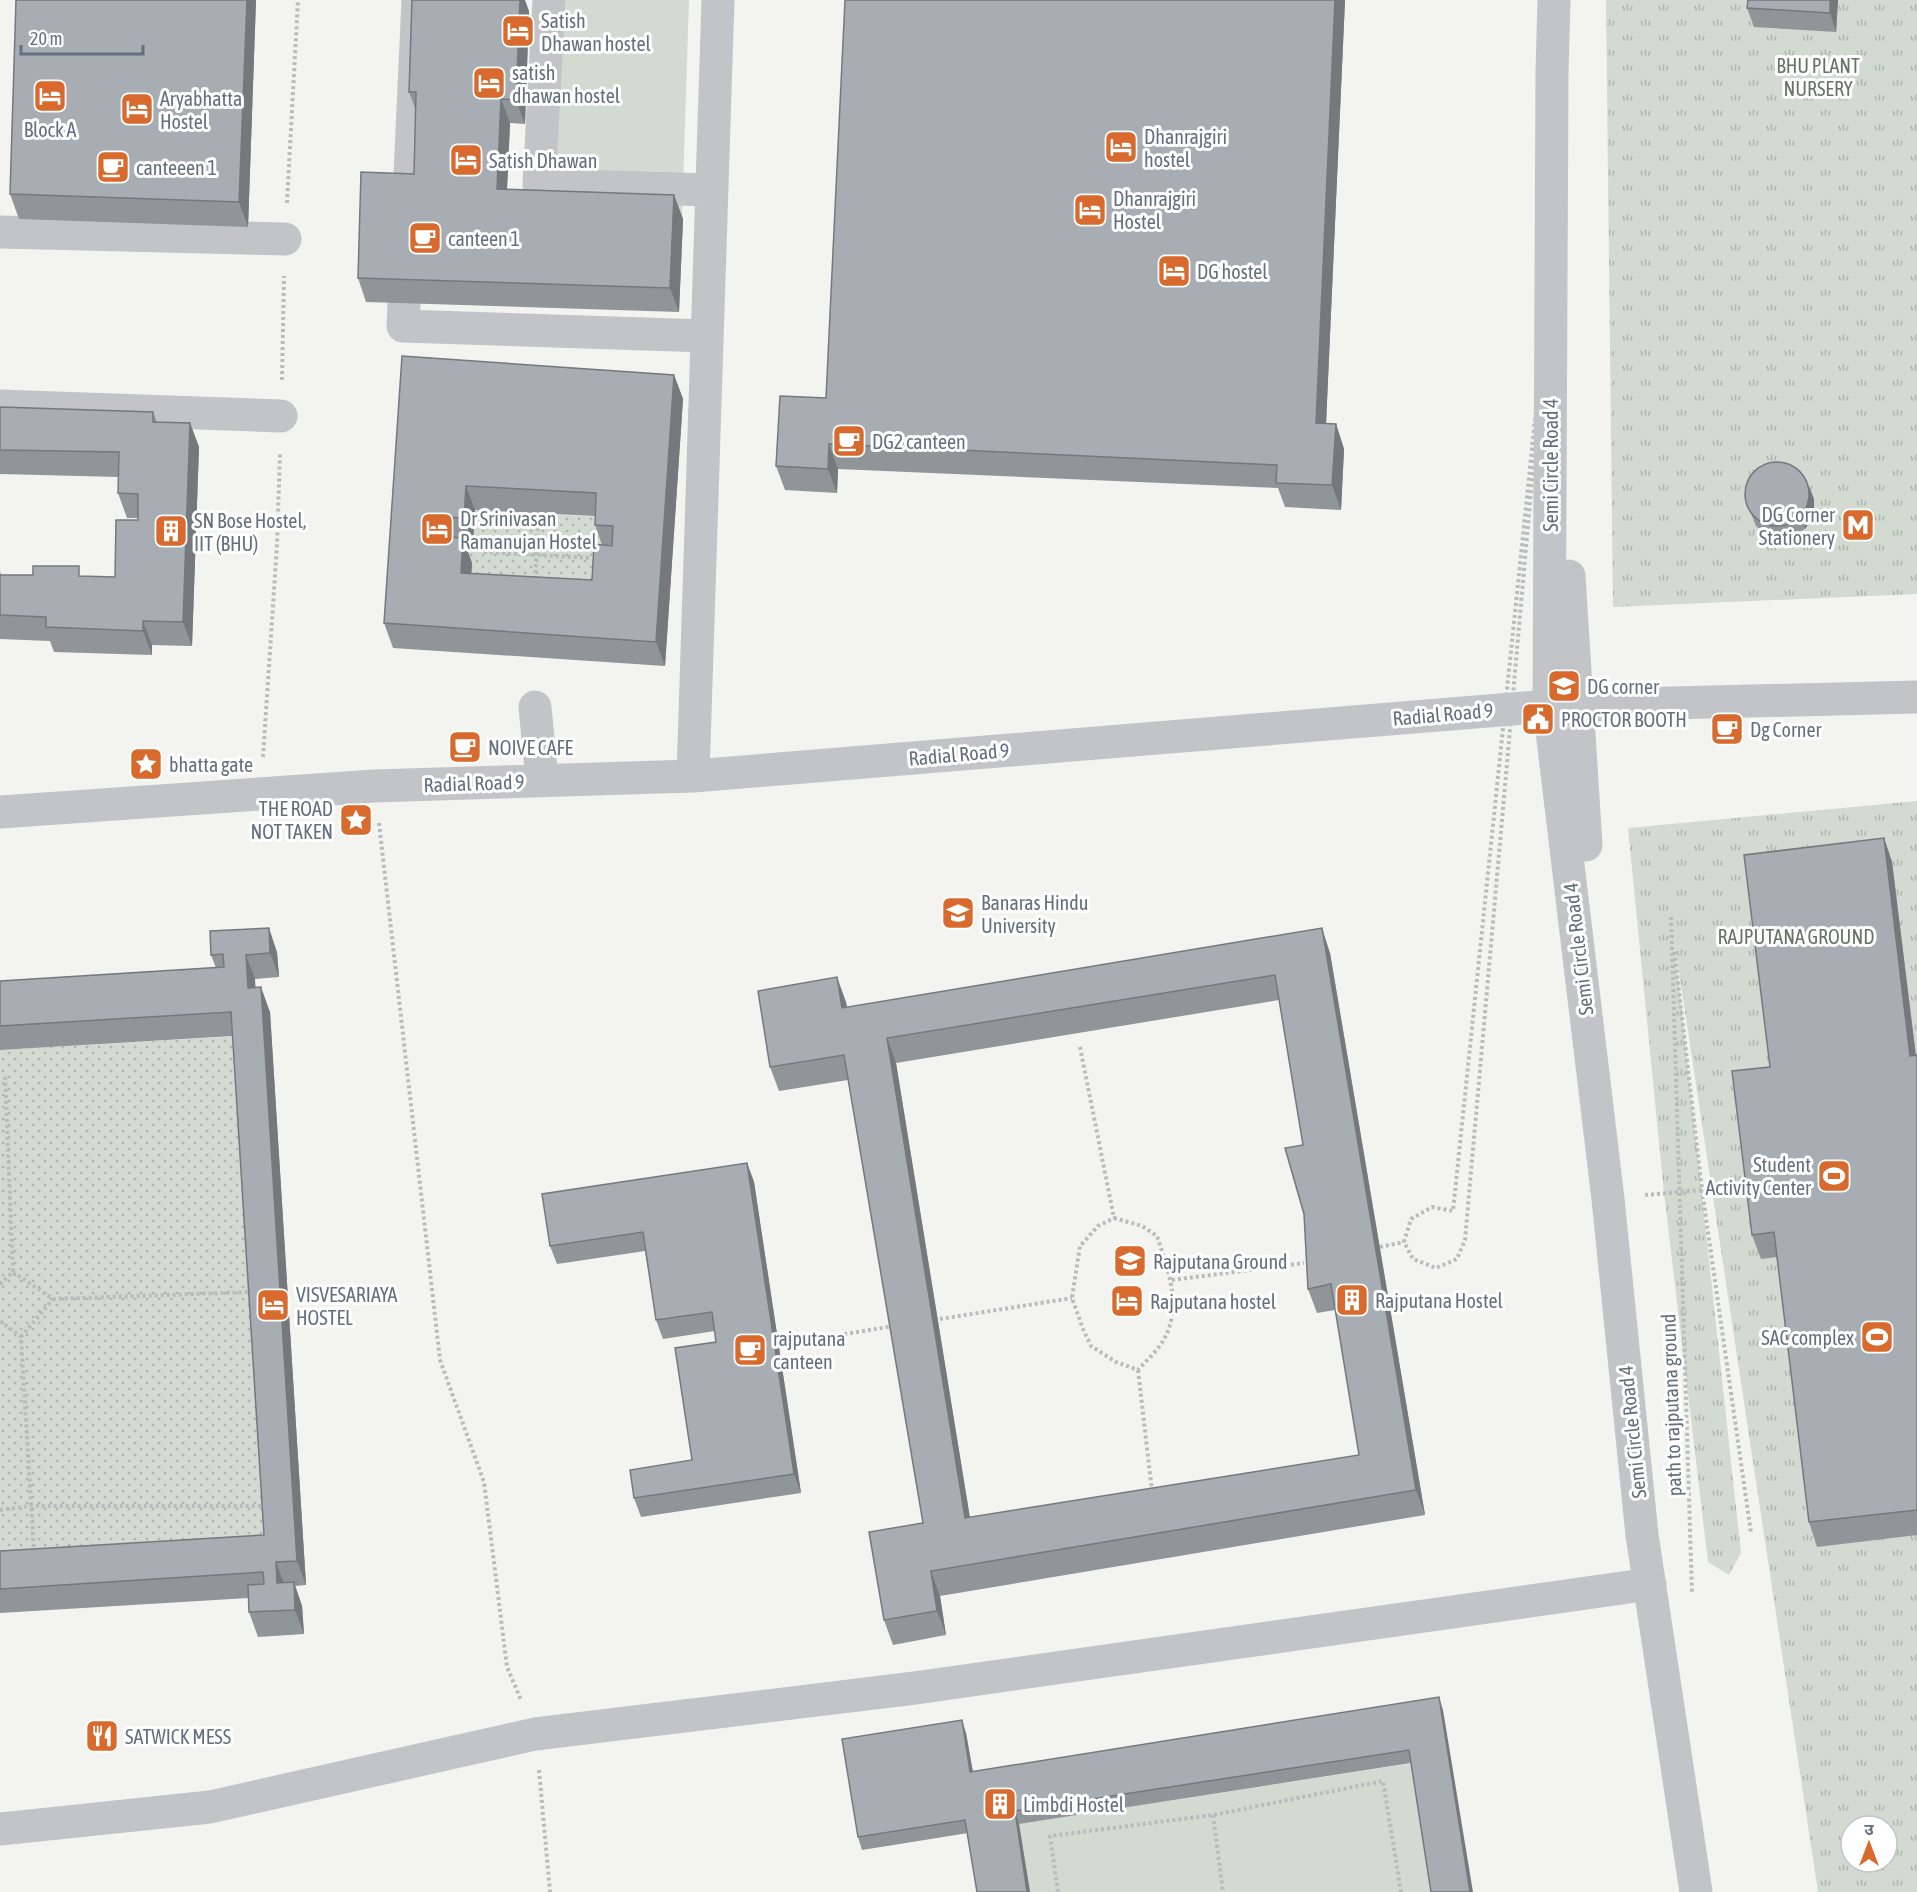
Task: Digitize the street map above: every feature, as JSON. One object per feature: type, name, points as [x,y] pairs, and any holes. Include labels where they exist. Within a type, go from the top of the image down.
[{"type":"street","points":[[418,0],[403,326],[707,336]]},
{"type":"street","points":[[549,0],[539,185],[712,190]]},
{"type":"street","points":[[693,776],[718,0]]},
{"type":"street","name":"Semi Circle Road 4","points":[[1554,0],[1550,275],[1563,705],[1608,1199],[1642,1535],[1696,1892]]},
{"type":"street","points":[[0,232],[285,239]]},
{"type":"street","points":[[0,406],[280,416]]},
{"type":"street","name":"Radial Road 9","points":[[0,812],[374,786],[693,776],[1563,705],[1917,697]]},
{"type":"street","points":[[535,707],[542,780]]},
{"type":"street","points":[[0,1828],[210,1807],[535,1734],[915,1688],[1650,1584]]},
{"type":"path","points":[[1509,709],[1454,1211],[1432,1208],[1411,1219],[1404,1242],[1413,1259],[1436,1268],[1457,1259],[1465,1240],[1509,709],[1550,275]]},
{"type":"path","points":[[534,586],[538,525]]},
{"type":"path","points":[[483,552],[590,558]]},
{"type":"path","points":[[374,786],[440,1360],[484,1482],[507,1667],[535,1734],[550,1892]]},
{"type":"path","name":"path to rajputana ground","points":[[1692,1595],[1671,917],[1702,1190]]},
{"type":"path","points":[[1080,1047],[1114,1218]]},
{"type":"path","points":[[0,1284],[13,1272],[5,1074]]},
{"type":"path","points":[[1608,1199],[1702,1190],[1751,1533]]},
{"type":"path","points":[[1138,1370],[1116,1362],[1091,1346],[1072,1298],[1080,1246],[1098,1226],[1114,1218],[1142,1226],[1157,1236],[1172,1280],[1172,1313],[1163,1341],[1138,1370],[1152,1491]]},
{"type":"path","points":[[1380,1247],[1404,1242]]},
{"type":"path","points":[[1172,1280],[1304,1263]]},
{"type":"path","points":[[13,1272],[53,1299],[251,1292]]},
{"type":"path","points":[[932,1320],[1072,1298]]},
{"type":"path","points":[[34,1556],[21,1337],[53,1299]]},
{"type":"path","points":[[0,1321],[21,1337]]},
{"type":"path","points":[[785,1344],[898,1326]]},
{"type":"path","points":[[0,1510],[30,1506],[263,1506]]},
{"type":"path","points":[[1058,1892],[1050,1836],[1213,1815],[1383,1781],[1401,1892]]},
{"type":"path","points":[[1213,1815],[1223,1892]]},
{"type":"green space","points":[[533,0],[689,0],[682,216],[526,211]]},
{"type":"green space","name":"BHU PLANT NURSERY","points":[[1606,0],[1917,0],[1917,594],[1613,607]]},
{"type":"green space","points":[[475,510],[605,517],[601,604],[470,597],[455,541],[473,542]]},
{"type":"green space","name":"RAJPUTANA GROUND","points":[[1917,801],[1917,1892],[1818,1892],[1674,939],[1741,1553],[1729,1575],[1708,1562],[1664,1193],[1628,828]]},
{"type":"green space","points":[[240,1036],[273,1559],[0,1575],[0,1050]]},
{"type":"green space","points":[[1414,1763],[1434,1892],[1030,1892],[1019,1824]]},
{"type":"building","name":"Aryabhatta Hostel","points":[[16,0],[247,0],[239,202],[10,194]]},
{"type":"building","name":"Satish Dhawan","points":[[412,0],[520,0],[516,100],[501,99],[497,189],[674,195],[670,288],[358,278],[361,172],[414,174],[416,92],[409,92]]},
{"type":"building","name":"Dhanrajgiri Hostel","points":[[845,0],[1335,0],[1316,423],[1336,424],[1332,485],[1276,483],[1277,465],[829,444],[828,469],[776,466],[780,396],[826,398]]},
{"type":"building","points":[[1748,0],[1830,0],[1830,13],[1747,8]]},
{"type":"building","name":"Dr Srinivasan Ramanujan Hostel","points":[[402,356],[674,375],[656,642],[384,623]],"holes":[[[466,486],[596,493],[595,525],[613,526],[612,546],[594,544],[592,580],[461,573],[463,538],[445,537],[446,517],[464,518]]]},
{"type":"building","name":"SN Bose Hostel, IIT (BHU)","points":[[0,407],[153,412],[153,422],[190,423],[183,622],[143,621],[143,631],[46,627],[46,617],[0,615],[0,575],[33,575],[33,566],[79,566],[79,576],[115,577],[116,520],[138,520],[138,494],[118,493],[119,452],[0,450]]},
{"type":"building","points":[[1777,462],[1795,468],[1803,476],[1809,494],[1803,512],[1795,520],[1777,526],[1759,520],[1751,512],[1745,494],[1751,476],[1759,468]]},
{"type":"building","name":"Student Activity Center","points":[[1884,838],[1910,1056],[1917,1055],[1917,1510],[1809,1522],[1774,1232],[1752,1235],[1732,1071],[1770,1067],[1744,855]]},
{"type":"building","points":[[269,928],[270,953],[246,955],[248,988],[261,987],[297,1561],[276,1562],[277,1583],[294,1582],[295,1610],[249,1612],[248,1585],[264,1584],[263,1572],[0,1589],[0,1551],[264,1535],[231,1012],[0,1026],[0,981],[224,967],[223,954],[211,955],[210,931]]},
{"type":"building","name":"Rajputana Hostel","points":[[1322,928],[1416,1490],[931,1571],[937,1611],[884,1620],[869,1532],[923,1523],[844,1055],[770,1067],[758,991],[837,977],[842,1008]],"holes":[[[1275,975],[1303,1145],[1285,1148],[1304,1214],[1308,1289],[1331,1284],[1359,1455],[965,1518],[887,1038]]]},
{"type":"building","name":"rajputana canteen","points":[[747,1163],[794,1474],[634,1498],[630,1470],[692,1460],[675,1348],[716,1342],[712,1312],[656,1320],[643,1232],[550,1246],[542,1194]]},
{"type":"building","name":"Limbdi Hostel","points":[[1439,1697],[1470,1892],[1431,1892],[1409,1750],[1015,1811],[1027,1892],[977,1892],[965,1820],[858,1837],[842,1739],[962,1720],[970,1772]]},
{"type":"place","name":"Satish Dhawan hostel","points":[[518,31]]},
{"type":"place","name":"satish dhawan hostel","points":[[489,83]]},
{"type":"place","name":"Block A","points":[[50,96]]},
{"type":"place","name":"Aryabhatta Hostel","points":[[137,109]]},
{"type":"place","name":"Dhanrajgiri hostel","points":[[1121,147]]},
{"type":"place","name":"Satish Dhawan","points":[[466,160]]},
{"type":"place","name":"canteeen 1","points":[[113,167]]},
{"type":"place","name":"Dhanrajgiri Hostel","points":[[1090,210]]},
{"type":"place","name":"canteen 1","points":[[425,238]]},
{"type":"place","name":"DG hostel","points":[[1174,271]]},
{"type":"place","name":"DG2 canteen","points":[[849,441]]},
{"type":"place","name":"DG Corner Stationery","points":[[1858,525]]},
{"type":"place","name":"Dr Srinivasan Ramanujan Hostel","points":[[437,529]]},
{"type":"place","name":"SN Bose Hostel, IIT (BHU)","points":[[171,531]]},
{"type":"place","name":"DG corner","points":[[1564,686]]},
{"type":"place","name":"PROCTOR BOOTH","points":[[1538,719]]},
{"type":"place","name":"Dg Corner","points":[[1727,729]]},
{"type":"place","name":"NOIVE CAFE","points":[[465,747]]},
{"type":"place","name":"bhatta gate","points":[[146,764]]},
{"type":"place","name":"THE ROAD NOT TAKEN","points":[[356,820]]},
{"type":"place","name":"Banaras Hindu University","points":[[958,913]]},
{"type":"place","name":"Student Activity Center","points":[[1834,1176]]},
{"type":"place","name":"Rajputana Ground","points":[[1130,1261]]},
{"type":"place","name":"Rajputana Hostel","points":[[1352,1300]]},
{"type":"place","name":"Rajputana hostel","points":[[1127,1301]]},
{"type":"place","name":"VISVESARIAYA HOSTEL","points":[[273,1305]]},
{"type":"place","name":"SAC complex","points":[[1877,1337]]},
{"type":"place","name":"rajputana canteen","points":[[750,1350]]},
{"type":"place","name":"SATWICK MESS","points":[[102,1736]]},
{"type":"place","name":"Limbdi Hostel","points":[[1000,1804]]}]
